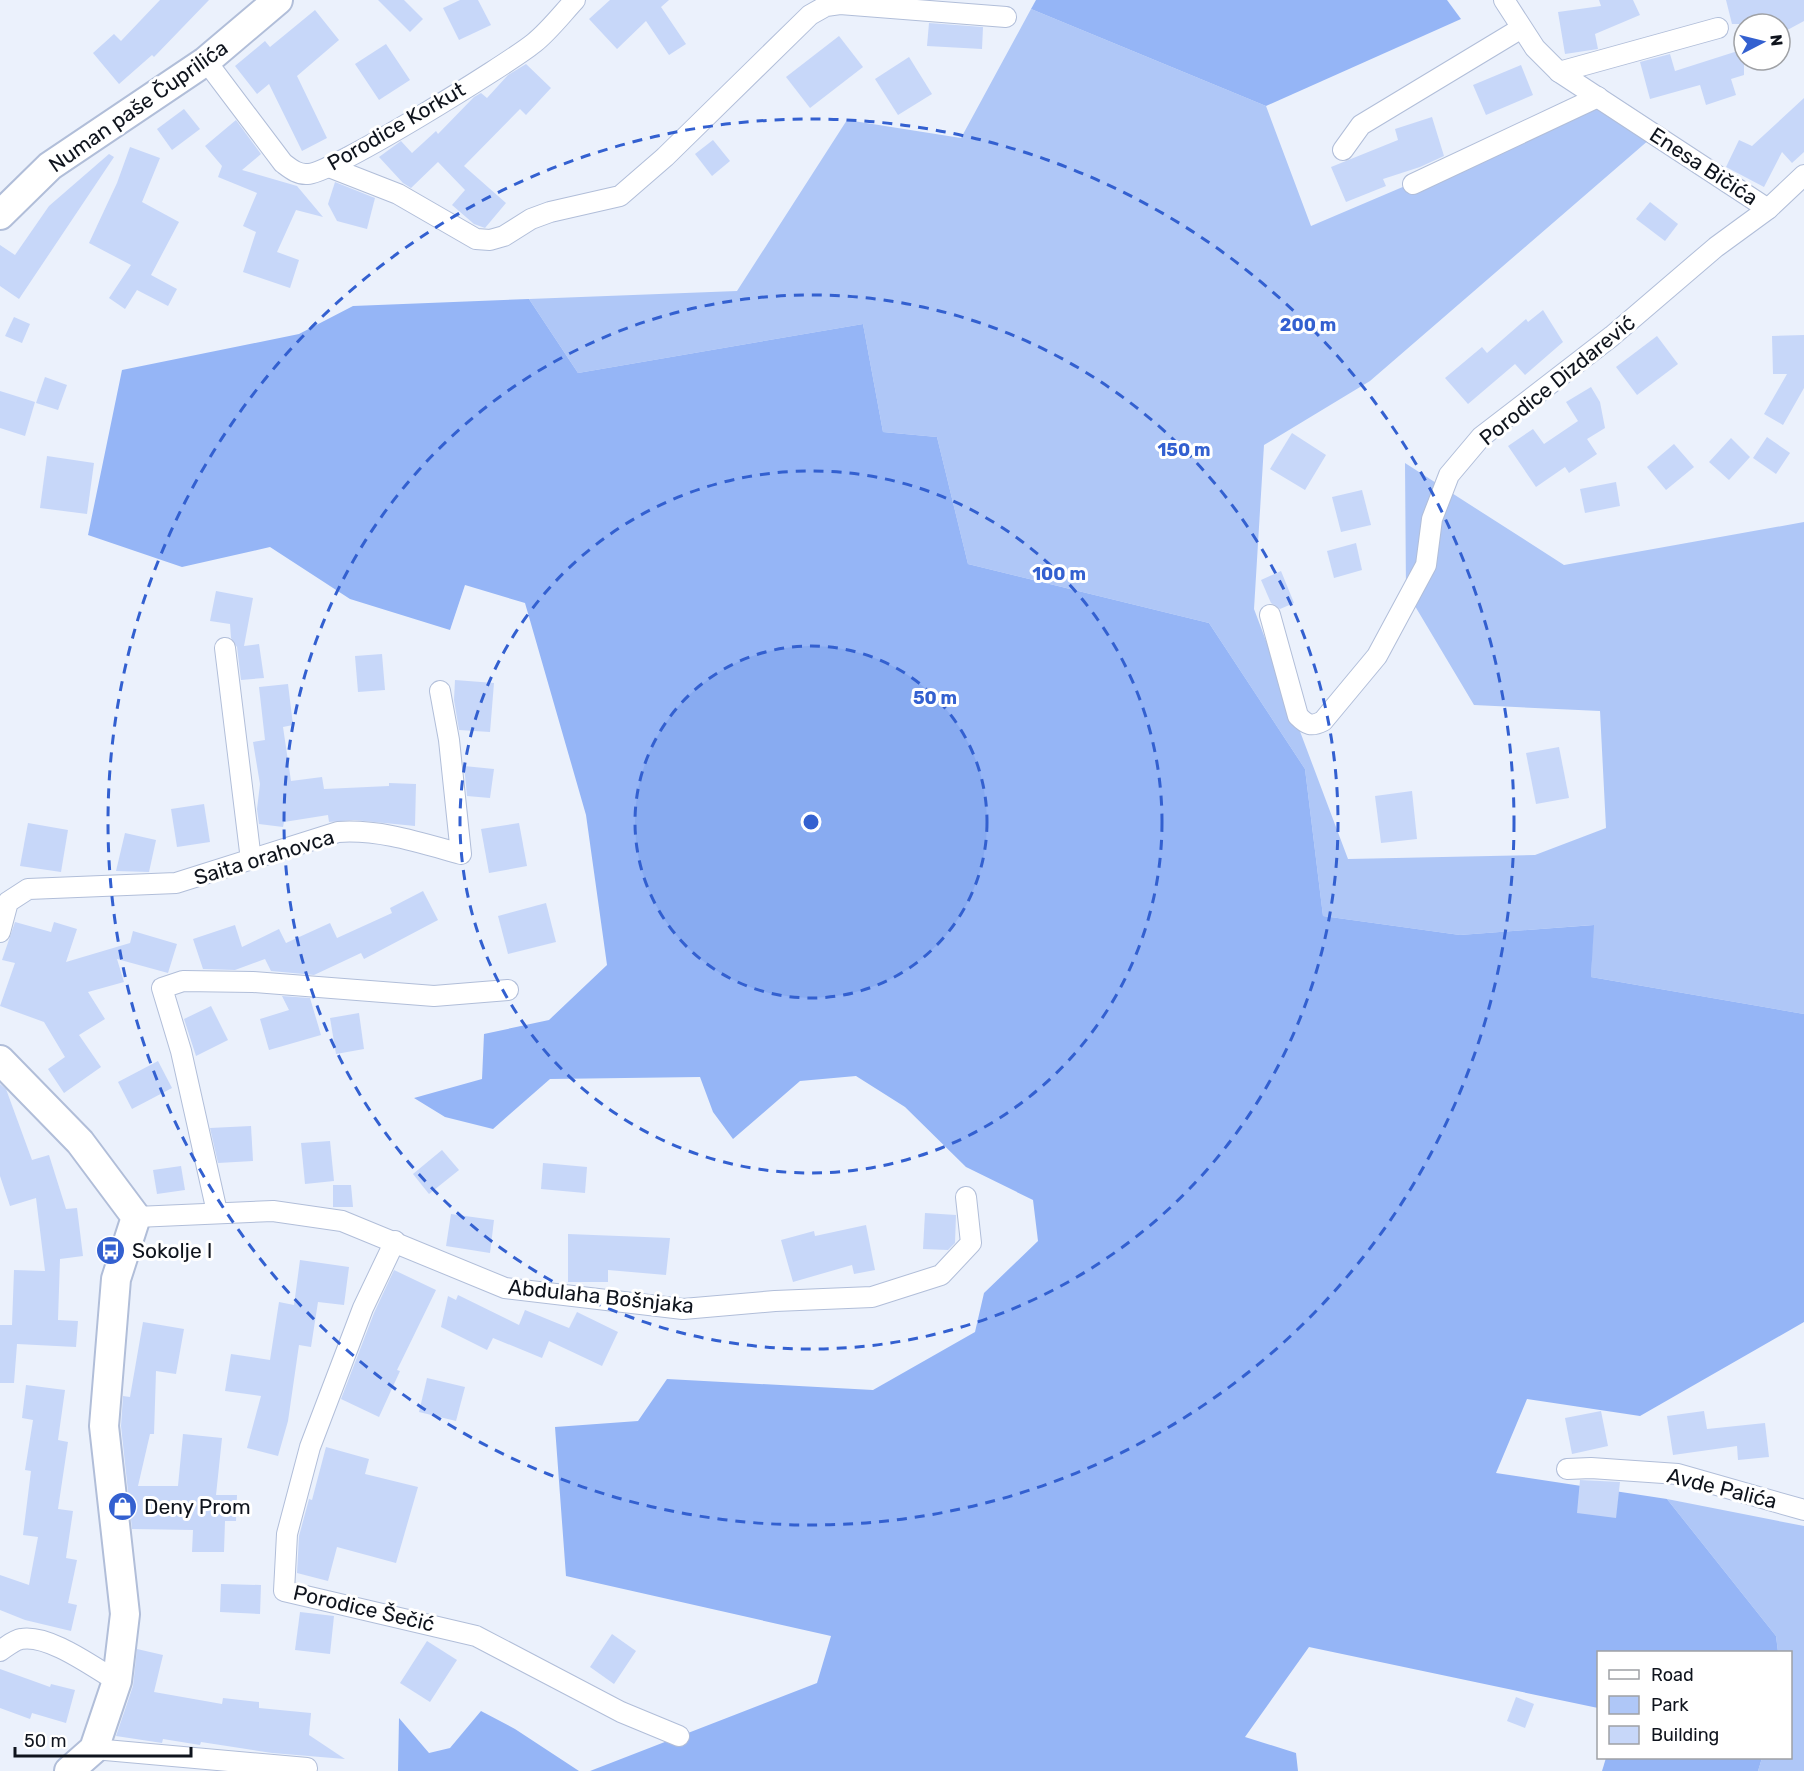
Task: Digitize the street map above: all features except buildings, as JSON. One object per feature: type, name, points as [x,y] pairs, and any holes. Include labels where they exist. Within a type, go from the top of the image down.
[{"type":"street","name":"Numan paše Čuprilića","points":[[0,215],[50,166],[206,61],[278,0]]},
{"type":"street","name":"Porodice Korkut","points":[[206,61],[283,163],[296,172],[309,175],[329,167],[408,123],[534,43],[575,0]]},
{"type":"street","name":"Enesa Bičića","points":[[1504,0],[1535,48],[1559,72],[1768,209],[1804,175]]},
{"type":"street","points":[[329,167],[398,194],[476,239],[490,240],[504,236],[531,219],[550,212],[620,196],[665,157],[810,15],[826,6],[840,4],[1006,17]]},
{"type":"street","points":[[1343,150],[1361,125],[1520,28]]},
{"type":"street","points":[[1559,72],[1718,28]]},
{"type":"street","points":[[1413,184],[1598,97]]},
{"type":"street","name":"Porodice Dizdarević","points":[[1270,615],[1298,716],[1306,724],[1314,725],[1323,721],[1377,656],[1426,565],[1432,519],[1449,475],[1481,437],[1612,336],[1716,247],[1768,209]]},
{"type":"street","points":[[225,648],[251,860]]},
{"type":"street","name":"Saita orahovca","points":[[0,932],[8,902],[28,889],[176,883],[320,836],[359,831],[391,836],[461,854],[449,740],[440,692]]},
{"type":"street","points":[[217,1212],[181,1051],[162,988],[183,981],[253,982],[434,996],[508,990]]},
{"type":"street","points":[[0,1060],[80,1142],[136,1217],[116,1279],[104,1426],[125,1614],[117,1681],[94,1749],[69,1771]]},
{"type":"street","name":"Abdulaha Bošnjaka","points":[[136,1217],[273,1211],[342,1221],[505,1288],[683,1309],[776,1301],[872,1297],[940,1275],[971,1243],[966,1197]]},
{"type":"street","name":"Porodice Šečić","points":[[395,1241],[363,1308],[310,1447],[287,1534],[284,1591],[476,1635],[621,1712],[679,1736]]},
{"type":"street","name":"Avde Palića","points":[[1567,1469],[1591,1468],[1678,1474],[1804,1510]]},
{"type":"street","points":[[0,1651],[20,1639],[41,1641],[58,1647],[117,1681]]},
{"type":"street","points":[[94,1749],[307,1768]]},
{"type":"green space","points":[[1031,9],[1266,106],[1311,226],[1593,106],[1650,139],[1370,381],[1264,445],[1254,609],[1348,859],[1535,855],[1606,828],[1600,711],[1474,705],[1406,591],[1405,463],[1564,565],[1804,522],[1804,1014],[1591,977],[1593,925],[1460,935],[1323,916],[1305,769],[1209,623],[968,564],[937,437],[883,432],[863,324],[578,373],[529,299],[737,291],[847,120],[961,138]]},
{"type":"green space","points":[[1667,1499],[1804,1526],[1804,1771],[1758,1771],[1762,1759],[1792,1759],[1792,1651],[1778,1651],[1776,1636]]},
{"type":"shaded area","points":[[1036,0],[1447,0],[1461,19],[1266,106],[1031,9]]},
{"type":"shaded area","points":[[529,299],[578,373],[863,324],[883,432],[937,437],[968,564],[1209,623],[1305,769],[1323,916],[1460,935],[1594,925],[1591,977],[1804,1014],[1804,1322],[1640,1416],[1527,1399],[1496,1473],[1667,1499],[1776,1636],[1778,1651],[1597,1651],[1597,1708],[1309,1647],[1245,1737],[1296,1753],[1298,1771],[590,1771],[817,1683],[831,1636],[566,1576],[555,1427],[638,1421],[667,1379],[873,1390],[975,1332],[984,1293],[1038,1241],[1033,1200],[966,1167],[905,1107],[856,1076],[800,1081],[733,1139],[713,1112],[700,1077],[550,1079],[493,1129],[445,1117],[414,1098],[482,1079],[484,1034],[549,1020],[607,965],[586,815],[525,603],[465,585],[450,630],[350,599],[270,547],[182,567],[88,535],[122,370],[299,334],[353,306]]},
{"type":"shaded area","points":[[481,1711],[515,1729],[579,1771],[398,1771],[399,1718],[429,1753],[450,1748]]},
{"type":"shaded area","points":[[1606,1759],[1762,1759],[1758,1771],[1602,1771]]},
{"type":"place","name":"Sokolje I","points":[[111,1250]]},
{"type":"place","name":"Deny Prom","points":[[123,1506]]}]
